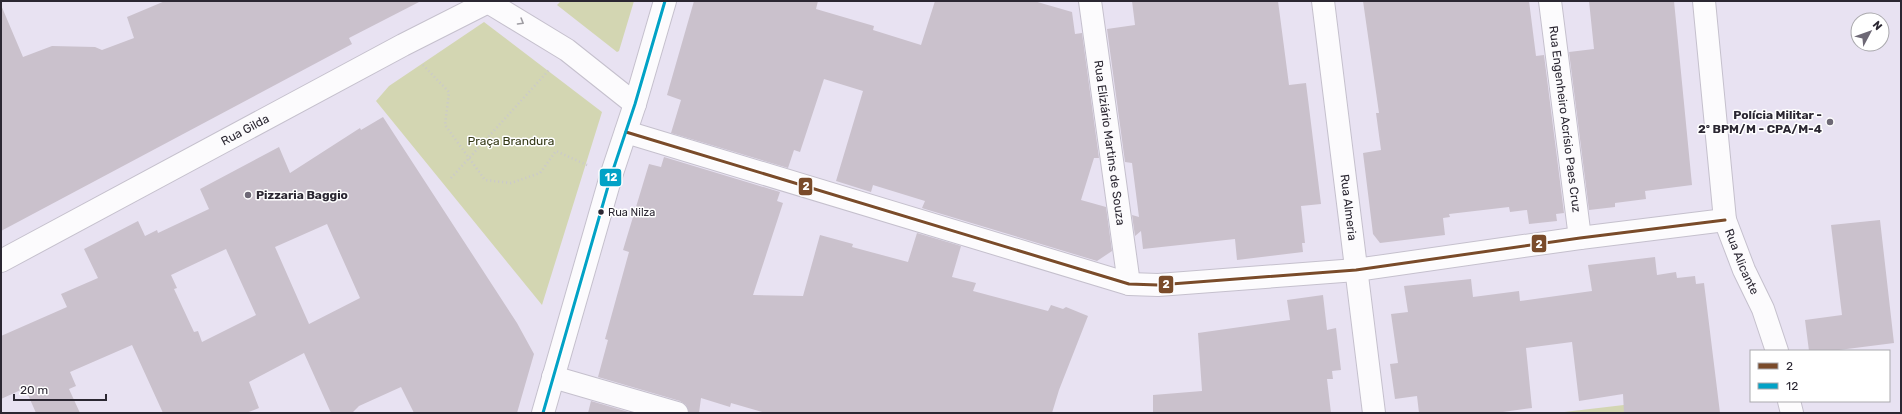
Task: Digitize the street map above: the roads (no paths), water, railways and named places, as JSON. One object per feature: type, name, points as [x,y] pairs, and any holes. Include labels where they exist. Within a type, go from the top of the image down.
[{"type":"street","points":[[488,1],[567,50],[635,104]]},
{"type":"street","name":"Rua Gilda","points":[[1,261],[403,45],[488,1]]},
{"type":"street","points":[[543,413],[665,1]]},
{"type":"street","name":"Rua Eliziário Martins de Souza","points":[[1090,1],[1129,284]]},
{"type":"street","name":"Rua Almeria","points":[[1323,1],[1374,413]]},
{"type":"street","name":"Rua Engenheiro Acrísio Paes Cruz","points":[[1550,1],[1580,238]]},
{"type":"street","name":"Rua Alicante","points":[[1704,1],[1725,220],[1744,270],[1763,309],[1777,350]]},
{"type":"street","points":[[626,132],[1129,284],[1158,285],[1356,270],[1580,238],[1725,220]]},
{"type":"street","points":[[553,377],[677,413]]},
{"type":"street","points":[[1789,402],[1792,413]]},
{"type":"place","name":"Polícia Militar - 2º BPM/M - CPA/M-4","points":[[1830,122]]},
{"type":"place","name":"Pizzaria Baggio","points":[[248,195]]},
{"type":"place","name":"Rua Nilza","points":[[601,212]]},
{"type":"park label","name":"Praça Brandura","points":[[511,141]]}]
